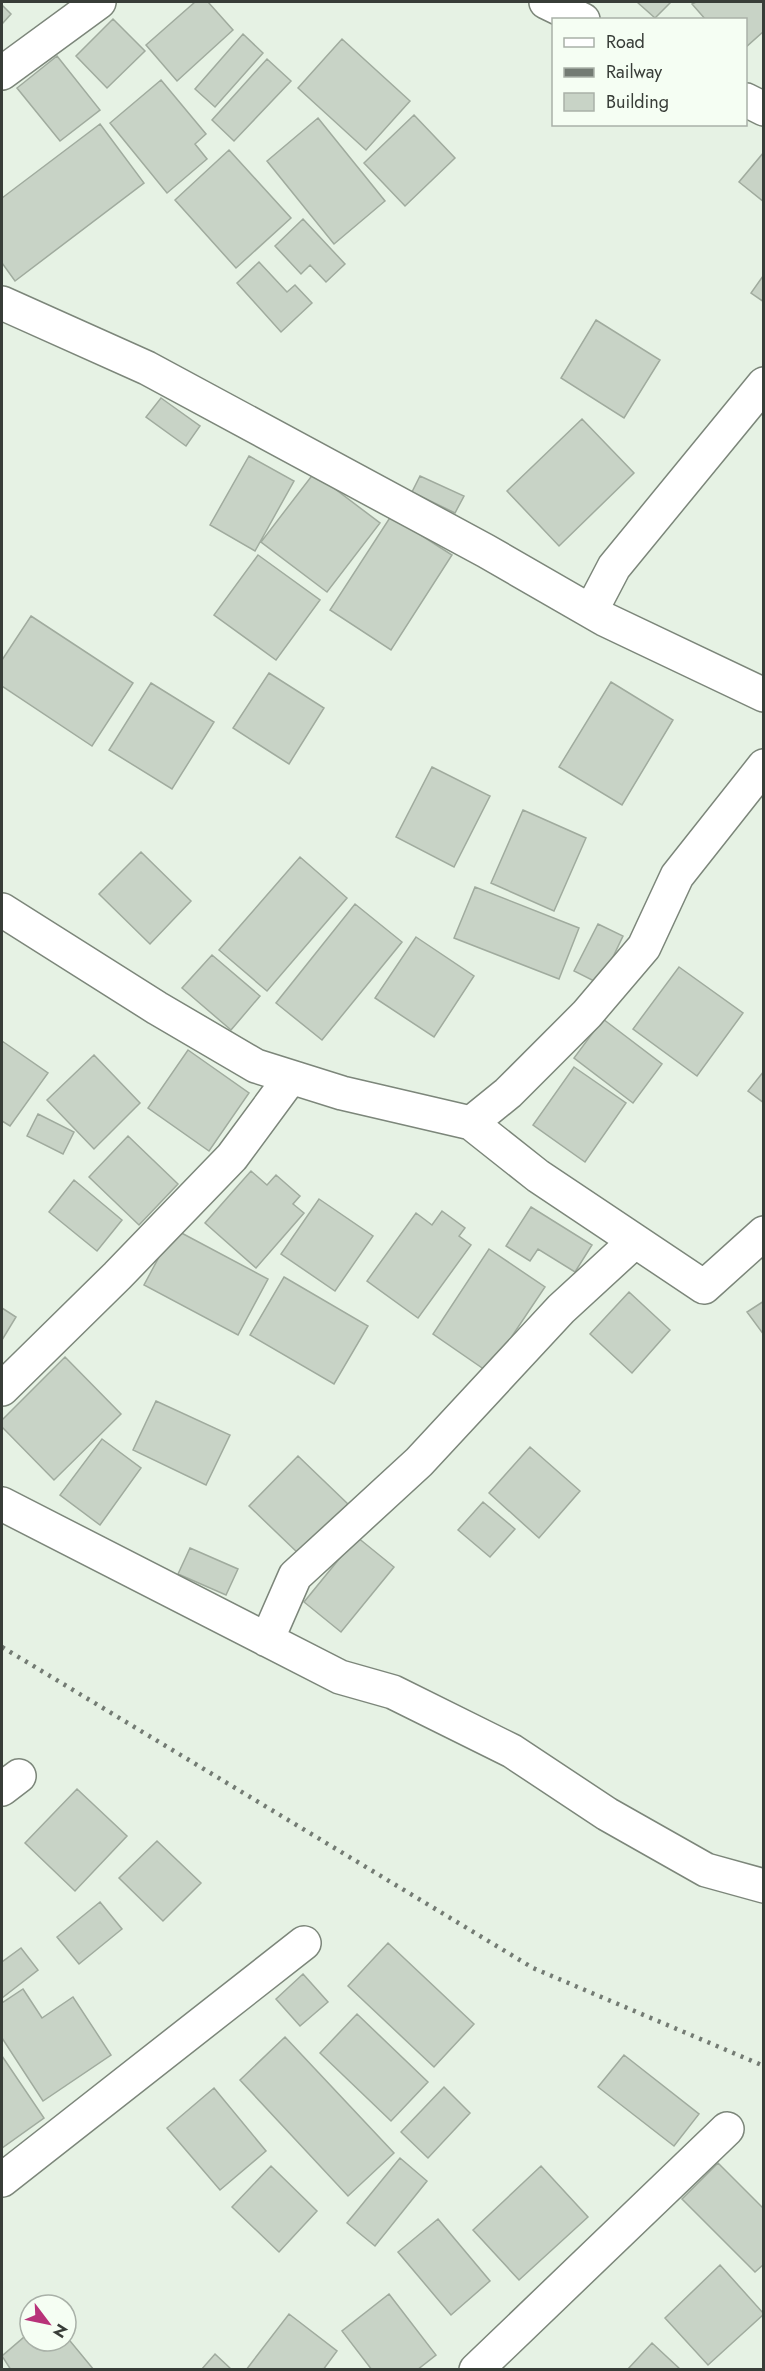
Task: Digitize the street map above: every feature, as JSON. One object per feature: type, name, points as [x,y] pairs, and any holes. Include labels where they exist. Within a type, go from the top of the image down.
[{"type":"street","points":[[2,73],[99,2]]},
{"type":"street","points":[[546,2],[579,18]]},
{"type":"street","points":[[747,100],[764,109]]},
{"type":"street","points":[[2,303],[147,368],[486,551],[591,611],[764,695]]},
{"type":"street","points":[[591,611],[614,567],[764,384]]},
{"type":"street","points":[[471,1122],[508,1093],[587,1014],[644,947],[677,876],[764,766]]},
{"type":"street","points":[[2,910],[157,1008],[256,1066],[342,1093],[471,1122],[538,1176],[704,1287],[764,1233]]},
{"type":"street","points":[[2,1389],[117,1276],[231,1157],[291,1077]]},
{"type":"street","points":[[267,1640],[295,1576],[420,1462],[561,1310],[635,1241]]},
{"type":"street","points":[[2,1504],[340,1677],[393,1692],[512,1751],[607,1814],[706,1870],[764,1886]]},
{"type":"street","points":[[2,2180],[304,1943]]},
{"type":"street","points":[[476,2370],[727,2129]]},
{"type":"building","points":[[195,2],[208,2],[233,30],[177,81],[146,45]]},
{"type":"building","points":[[637,2],[671,2],[655,18]]},
{"type":"building","points":[[696,2],[764,2],[764,31],[747,46],[747,18],[704,18],[692,4]]},
{"type":"building","points":[[2,5],[11,14],[2,24]]},
{"type":"building","points":[[113,19],[145,51],[107,88],[76,56]]},
{"type":"building","points":[[243,34],[263,53],[215,107],[195,89]]},
{"type":"building","points":[[342,39],[410,101],[366,150],[298,88]]},
{"type":"building","points":[[57,56],[100,110],[60,141],[17,88]]},
{"type":"building","points":[[267,59],[291,81],[234,141],[212,120]]},
{"type":"building","points":[[161,80],[206,134],[195,144],[207,159],[167,193],[110,123]]},
{"type":"building","points":[[414,115],[455,158],[405,206],[364,163]]},
{"type":"building","points":[[318,118],[385,201],[334,244],[267,161]]},
{"type":"building","points":[[100,124],[144,183],[15,281],[2,263],[2,198]]},
{"type":"building","points":[[229,150],[291,218],[236,268],[175,200]]},
{"type":"building","points":[[764,152],[764,202],[739,182]]},
{"type":"building","points":[[303,219],[345,264],[326,282],[310,265],[301,274],[275,246]]},
{"type":"building","points":[[259,262],[287,292],[295,285],[312,303],[281,332],[237,283]]},
{"type":"building","points":[[764,276],[764,302],[751,293]]},
{"type":"building","points":[[596,320],[660,360],[624,418],[561,378]]},
{"type":"building","points":[[161,398],[200,426],[186,446],[146,417]]},
{"type":"building","points":[[582,419],[634,473],[559,546],[507,491]]},
{"type":"building","points":[[249,456],[294,481],[255,551],[210,525]]},
{"type":"building","points":[[314,473],[380,523],[327,592],[261,542]]},
{"type":"building","points":[[420,476],[464,496],[455,513],[412,492]]},
{"type":"building","points":[[391,516],[452,555],[391,650],[330,610]]},
{"type":"building","points":[[258,555],[320,600],[276,660],[214,615]]},
{"type":"building","points":[[31,616],[133,683],[92,746],[2,686],[2,660]]},
{"type":"building","points":[[269,673],[324,708],[289,764],[233,728]]},
{"type":"building","points":[[611,682],[673,720],[622,805],[559,767]]},
{"type":"building","points":[[151,683],[214,722],[172,789],[109,750]]},
{"type":"building","points":[[432,767],[490,796],[454,867],[396,837]]},
{"type":"building","points":[[523,810],[586,838],[554,911],[491,883]]},
{"type":"building","points":[[141,852],[191,901],[150,944],[99,894]]},
{"type":"building","points":[[300,857],[347,898],[267,991],[219,950]]},
{"type":"building","points":[[475,887],[579,928],[559,979],[454,938]]},
{"type":"building","points":[[355,904],[402,942],[322,1040],[276,1003]]},
{"type":"building","points":[[598,924],[623,936],[600,984],[574,971]]},
{"type":"building","points":[[416,937],[474,976],[434,1037],[375,998]]},
{"type":"building","points":[[212,955],[260,996],[231,1030],[182,988]]},
{"type":"building","points":[[679,967],[743,1013],[697,1076],[633,1029]]},
{"type":"building","points":[[603,1019],[662,1064],[633,1103],[574,1058]]},
{"type":"building","points":[[2,1041],[48,1073],[10,1126],[2,1121]]},
{"type":"building","points":[[188,1050],[249,1093],[209,1151],[148,1108]]},
{"type":"building","points":[[94,1055],[140,1103],[94,1149],[47,1100]]},
{"type":"building","points":[[574,1067],[626,1103],[585,1162],[533,1125]]},
{"type":"building","points":[[764,1071],[764,1103],[748,1091]]},
{"type":"building","points":[[38,1114],[74,1132],[63,1154],[27,1136]]},
{"type":"building","points":[[128,1136],[178,1184],[139,1225],[89,1177]]},
{"type":"building","points":[[251,1171],[267,1185],[276,1175],[300,1196],[293,1204],[304,1213],[256,1268],[205,1223]]},
{"type":"building","points":[[74,1180],[122,1220],[97,1251],[49,1212]]},
{"type":"building","points":[[319,1199],[373,1236],[335,1291],[281,1254]]},
{"type":"building","points":[[531,1207],[592,1245],[575,1272],[538,1249],[530,1261],[506,1246]]},
{"type":"building","points":[[442,1211],[465,1228],[459,1236],[471,1245],[418,1318],[367,1281],[416,1213],[432,1225]]},
{"type":"building","points":[[174,1229],[268,1279],[238,1335],[144,1285]]},
{"type":"building","points":[[489,1249],[545,1287],[488,1372],[433,1334]]},
{"type":"building","points":[[284,1277],[368,1326],[334,1384],[250,1335]]},
{"type":"building","points":[[629,1292],[670,1330],[632,1373],[590,1334]]},
{"type":"building","points":[[764,1301],[764,1335],[747,1312]]},
{"type":"building","points":[[2,1308],[16,1317],[2,1340]]},
{"type":"building","points":[[65,1357],[121,1414],[54,1480],[2,1427],[2,1420]]},
{"type":"building","points":[[156,1401],[230,1435],[206,1485],[133,1450]]},
{"type":"building","points":[[102,1439],[141,1468],[100,1525],[60,1495]]},
{"type":"building","points":[[530,1447],[580,1491],[539,1538],[489,1493]]},
{"type":"building","points":[[298,1456],[349,1505],[300,1555],[249,1506]]},
{"type":"building","points":[[483,1502],[515,1529],[490,1557],[458,1530]]},
{"type":"building","points":[[357,1537],[394,1567],[341,1632],[304,1602]]},
{"type":"building","points":[[190,1548],[238,1569],[226,1595],[178,1574]]},
{"type":"building","points":[[77,1789],[127,1836],[75,1891],[25,1843]]},
{"type":"building","points":[[157,1841],[201,1883],[163,1921],[119,1878]]},
{"type":"building","points":[[100,1902],[122,1929],[79,1964],[57,1937]]},
{"type":"building","points":[[388,1943],[474,2024],[434,2067],[348,1986]]},
{"type":"building","points":[[21,1948],[38,1970],[2,1998],[2,1962]]},
{"type":"building","points":[[303,1974],[328,2002],[300,2026],[276,1999]]},
{"type":"building","points":[[23,1989],[42,2018],[73,1997],[111,2055],[43,2101],[2,2038],[2,2003]]},
{"type":"building","points":[[357,2014],[428,2082],[391,2121],[320,2053]]},
{"type":"building","points":[[285,2037],[394,2153],[348,2196],[240,2080]]},
{"type":"building","points":[[624,2055],[699,2114],[674,2146],[598,2087]]},
{"type":"building","points":[[2,2056],[44,2118],[2,2148]]},
{"type":"building","points":[[444,2087],[470,2113],[428,2158],[401,2132]]},
{"type":"building","points":[[214,2088],[266,2151],[220,2190],[167,2128]]},
{"type":"building","points":[[400,2158],[427,2181],[375,2246],[347,2223]]},
{"type":"building","points":[[718,2163],[764,2209],[764,2264],[755,2272],[682,2199]]},
{"type":"building","points":[[271,2166],[317,2211],[279,2252],[232,2207]]},
{"type":"building","points":[[541,2166],[588,2217],[519,2280],[473,2230]]},
{"type":"building","points":[[438,2219],[490,2281],[451,2315],[398,2252]]},
{"type":"building","points":[[720,2265],[764,2314],[708,2365],[665,2318]]},
{"type":"building","points":[[389,2294],[436,2355],[417,2370],[372,2370],[342,2331]]},
{"type":"building","points":[[289,2314],[337,2351],[323,2370],[246,2370]]},
{"type":"building","points":[[18,2342],[18,2353],[78,2353],[78,2351],[94,2370],[11,2370],[2,2356]]},
{"type":"building","points":[[652,2343],[681,2370],[627,2370]]},
{"type":"building","points":[[215,2354],[232,2370],[201,2370]]},
{"type":"railway","points":[[2,1647],[533,1968],[764,2066]]}]
